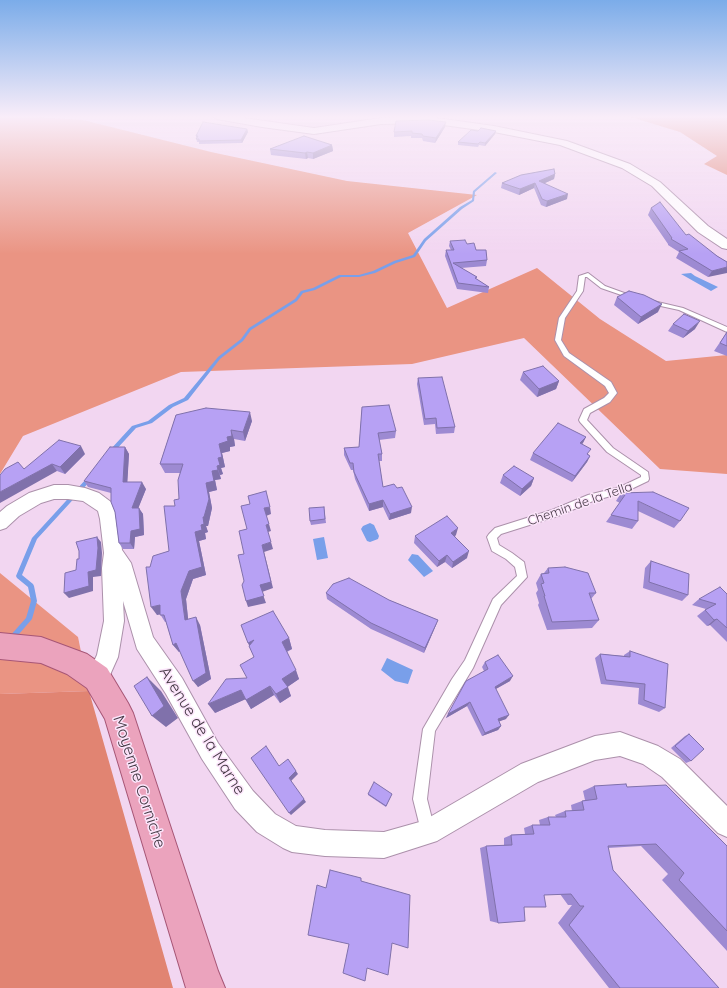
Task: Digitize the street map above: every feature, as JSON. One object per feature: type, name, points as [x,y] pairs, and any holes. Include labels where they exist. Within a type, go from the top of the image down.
[{"type":"main road","points":[[615,162],[626,166],[656,184],[703,229],[727,245]]},
{"type":"main road","points":[[0,646],[40,650],[87,671]]},
{"type":"main road","name":"Moyenne Corniche","points":[[87,671],[118,713],[198,969],[206,988]]},
{"type":"street","name":"Avenue de la Marne","points":[[0,523],[13,511],[35,498],[54,492],[77,494],[93,498],[105,507],[109,519],[113,553],[122,563],[144,642],[174,686],[210,751],[244,800],[266,823],[292,839],[325,843],[384,845],[428,832],[530,773],[595,748],[620,744],[650,754],[670,768],[727,824]]},
{"type":"street","points":[[87,671],[107,657],[114,621],[110,568],[113,553]]},
{"type":"lane","name":"Chemin de la Tella","points":[[428,832],[420,799],[429,729],[469,664],[497,602],[522,577],[520,565],[509,556],[495,548],[492,538],[498,532],[555,513],[592,498],[622,490],[645,479],[645,474],[610,450],[583,420],[584,414],[587,410],[607,400],[613,393],[608,384],[566,354],[558,340],[562,318],[580,291],[582,276],[588,275],[603,287],[641,300],[681,309],[727,330]]},
{"type":"shaded area","points":[[0,162],[258,162],[347,181],[477,195],[408,233],[447,308],[537,268],[600,319],[666,361],[727,355],[727,474],[660,469],[524,338],[412,364],[181,372],[23,436],[0,474]]},
{"type":"shaded area","points":[[707,162],[727,162],[727,175],[704,164]]},
{"type":"shaded area","points":[[0,573],[78,637],[89,691],[0,694]]},
{"type":"shaded area","points":[[89,691],[173,988],[0,988],[0,694]]},
{"type":"water","points":[[691,273],[718,287],[711,291],[681,274]]},
{"type":"water","points":[[370,523],[374,525],[379,536],[378,539],[370,542],[367,541],[361,529],[363,526]]},
{"type":"water","points":[[324,537],[328,558],[317,560],[313,539]]},
{"type":"water","points":[[412,554],[418,555],[433,571],[424,577],[408,560]]},
{"type":"water","points":[[387,658],[413,670],[408,684],[395,681],[381,670]]},
{"type":"building","points":[[554,169],[555,174],[539,181],[568,194],[547,201],[542,199],[535,183],[520,189],[502,183],[521,175]]},
{"type":"building","points":[[660,202],[686,235],[689,234],[727,262],[727,267],[712,271],[679,251],[688,249],[671,239],[672,238],[651,208]]},
{"type":"building","points":[[465,240],[467,244],[474,243],[476,250],[486,250],[487,260],[453,263],[477,277],[475,278],[489,287],[458,283],[446,250],[454,250],[450,241]]},
{"type":"building","points":[[629,291],[644,295],[662,304],[641,317],[617,297]]},
{"type":"building","points":[[684,314],[700,321],[688,331],[673,324]]},
{"type":"building","points":[[727,332],[727,346],[720,343]]},
{"type":"building","points":[[543,366],[559,381],[539,389],[523,372]]},
{"type":"building","points":[[442,377],[455,427],[437,428],[436,418],[425,419],[418,378]]},
{"type":"building","points":[[389,405],[396,431],[378,433],[382,454],[378,454],[383,487],[394,484],[397,488],[402,487],[412,507],[390,514],[383,500],[369,504],[354,472],[353,463],[350,463],[344,448],[359,447],[362,407]]},
{"type":"building","points":[[206,408],[250,412],[243,432],[231,430],[232,436],[227,437],[228,441],[219,444],[222,457],[218,458],[220,465],[217,466],[218,470],[212,471],[214,481],[206,483],[209,499],[203,517],[204,524],[201,525],[202,530],[195,532],[202,567],[189,571],[181,591],[185,620],[196,617],[206,673],[193,681],[176,643],[173,645],[164,615],[160,615],[160,605],[151,607],[146,567],[150,567],[153,556],[169,551],[164,506],[175,506],[174,500],[179,499],[178,480],[183,464],[160,464],[176,415]]},
{"type":"building","points":[[558,423],[586,437],[580,443],[591,449],[587,454],[590,456],[575,476],[533,453]]},
{"type":"building","points":[[59,440],[81,446],[60,467],[52,464],[0,492],[0,475],[5,469],[18,462],[24,469]]},
{"type":"building","points":[[110,447],[125,447],[123,482],[142,482],[132,508],[139,508],[140,529],[131,531],[130,543],[119,543],[115,512],[111,502],[111,488],[84,481]]},
{"type":"building","points":[[514,466],[534,478],[522,489],[503,475]]},
{"type":"building","points":[[266,491],[270,507],[264,508],[269,524],[266,525],[271,542],[262,545],[271,582],[260,585],[264,596],[246,601],[242,585],[244,581],[238,555],[244,554],[239,531],[247,529],[241,506],[250,504],[248,496]]},
{"type":"building","points":[[653,492],[689,508],[680,521],[638,501],[638,521],[611,515],[625,495],[621,493]]},
{"type":"building","points":[[324,507],[325,519],[310,521],[309,508]]},
{"type":"building","points":[[447,516],[458,528],[451,533],[469,551],[453,562],[447,555],[439,561],[415,536]]},
{"type":"building","points":[[97,537],[98,548],[96,570],[88,572],[89,586],[64,593],[65,573],[76,570],[77,559],[79,559],[79,551],[76,542]]},
{"type":"building","points":[[651,561],[689,574],[688,595],[649,582]]},
{"type":"building","points":[[565,567],[588,573],[596,593],[589,593],[599,620],[552,622],[541,584],[544,583],[541,574],[549,573],[548,568]]},
{"type":"building","points":[[349,578],[389,600],[438,620],[425,648],[371,623],[326,593],[333,584]]},
{"type":"building","points":[[720,587],[727,594],[727,628],[717,619],[714,620],[705,610],[716,604],[699,599]]},
{"type":"building","points":[[273,611],[289,638],[282,642],[296,670],[282,679],[288,687],[276,694],[270,686],[246,700],[241,690],[208,704],[226,679],[247,678],[240,665],[254,657],[249,646],[254,640],[248,643],[241,625]]},
{"type":"building","points":[[630,651],[668,664],[665,708],[644,700],[645,684],[606,680],[600,654],[630,657]]},
{"type":"building","points":[[498,655],[513,676],[495,687],[509,715],[498,719],[501,726],[485,733],[470,702],[448,714],[466,681],[488,669],[485,662]]},
{"type":"building","points":[[147,677],[164,706],[152,716],[134,686]]},
{"type":"building","points":[[689,734],[704,749],[691,761],[675,746]]},
{"type":"building","points":[[266,746],[279,766],[288,759],[296,771],[289,778],[304,799],[289,813],[251,758]]},
{"type":"building","points":[[374,782],[392,794],[386,806],[368,794]]},
{"type":"building","points":[[626,784],[627,787],[666,785],[727,846],[727,931],[679,880],[684,873],[656,844],[608,846],[613,870],[719,988],[620,988],[569,925],[584,906],[580,906],[571,894],[544,895],[546,907],[524,907],[525,921],[498,923],[486,846],[512,845],[511,835],[534,834],[532,825],[550,825],[548,817],[566,817],[565,811],[584,810],[582,801],[597,799],[594,786]]},
{"type":"building","points":[[330,870],[361,878],[361,881],[410,895],[408,948],[392,943],[388,975],[367,968],[365,981],[343,973],[349,944],[308,935],[317,885],[326,888]]},
{"type":"waterway","points":[[112,451],[134,427],[150,422],[171,406],[186,399],[219,358],[242,340],[250,329],[296,300],[302,292],[314,289],[340,276],[359,276],[374,272],[395,262],[414,256],[425,240],[461,208],[473,200],[474,192],[496,173]]},
{"type":"waterway","points":[[11,639],[29,619],[34,601],[31,586],[19,576],[35,538],[89,479]]}]
